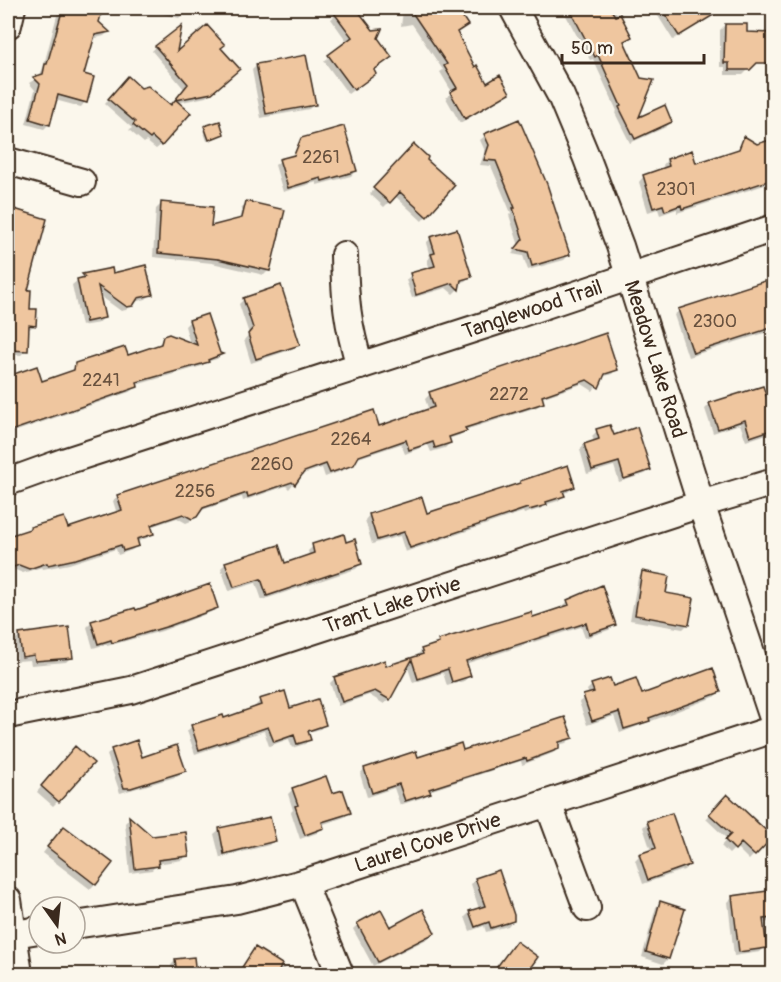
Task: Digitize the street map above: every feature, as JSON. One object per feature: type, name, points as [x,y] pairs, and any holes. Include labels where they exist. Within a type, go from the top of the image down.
[{"type":"street","points":[[8,25],[12,8]]},
{"type":"street","name":"Meadow Lake Road","points":[[513,8],[561,96],[586,156],[629,277],[701,504],[774,721]]},
{"type":"street","points":[[8,161],[82,182]]},
{"type":"street","name":"Tanglewood Trail","points":[[8,482],[66,460],[360,366],[774,228]]},
{"type":"street","points":[[344,255],[345,300],[350,334],[360,366]]},
{"type":"street","name":"Trant Lake Drive","points":[[8,715],[131,690],[774,482]]},
{"type":"street","name":"Laurel Cove Drive","points":[[87,923],[237,900],[303,884],[774,729]]},
{"type":"street","points":[[548,803],[587,908]]},
{"type":"street","points":[[303,884],[340,975]]},
{"type":"street","points":[[8,900],[10,935],[18,975]]},
{"type":"street","points":[[10,935],[27,932]]},
{"type":"building","points":[[63,8],[103,8],[99,22],[110,32],[95,35],[84,74],[94,77],[87,103],[58,95],[50,125],[30,119],[40,84],[33,77],[43,74]]},
{"type":"building","points":[[342,8],[356,8],[373,30],[382,29],[378,38],[392,57],[374,70],[376,74],[354,90],[328,55],[352,37],[334,13]]},
{"type":"building","points":[[409,8],[445,8],[451,15],[458,10],[468,25],[457,32],[475,67],[477,65],[487,83],[500,75],[510,93],[465,119],[450,92],[457,88],[444,66],[447,64]]},
{"type":"building","points":[[569,8],[610,8],[615,16],[620,14],[632,37],[624,41],[641,78],[654,80],[639,117],[665,105],[672,122],[635,139],[598,55],[595,57]]},
{"type":"building","points":[[661,8],[725,8],[679,36]]},
{"type":"building","points":[[725,24],[747,24],[747,32],[774,33],[774,63],[757,63],[750,70],[729,70],[729,63],[724,63]]},
{"type":"building","points":[[182,25],[177,51],[207,25],[225,45],[221,48],[240,69],[212,93],[176,100],[191,113],[162,146],[133,125],[135,122],[108,99],[128,76],[141,88],[148,86],[171,105],[188,84],[155,46]]},
{"type":"building","points":[[306,55],[316,105],[266,114],[256,64]]},
{"type":"building","points":[[519,119],[547,184],[570,255],[532,266],[528,252],[515,249],[523,239],[513,208],[515,208],[496,161],[484,160],[489,145],[484,134]]},
{"type":"building","points":[[220,121],[224,134],[209,140],[204,126]]},
{"type":"building","points":[[344,126],[357,171],[322,181],[321,178],[288,188],[279,159],[294,155],[301,138]]},
{"type":"building","points":[[744,136],[757,144],[770,140],[774,150],[774,179],[682,209],[681,205],[665,211],[663,205],[653,208],[643,175],[669,166],[667,159],[692,150],[696,163],[739,149]]},
{"type":"building","points":[[414,144],[428,157],[427,160],[455,185],[427,217],[400,192],[390,203],[373,188]]},
{"type":"building","points":[[246,201],[285,210],[270,271],[218,259],[158,253],[161,202],[213,207],[211,226],[242,218]]},
{"type":"building","points":[[8,207],[47,219],[28,290],[31,290],[30,309],[37,309],[36,326],[29,325],[28,351],[8,350]]},
{"type":"building","points":[[457,229],[472,277],[461,280],[459,290],[452,283],[416,295],[410,273],[435,266],[431,254],[435,253],[430,237]]},
{"type":"building","points":[[146,265],[153,295],[138,298],[133,306],[127,307],[98,286],[105,318],[86,322],[77,279],[85,277],[82,274],[112,268],[113,273]]},
{"type":"building","points":[[774,278],[774,327],[693,353],[678,309]]},
{"type":"building","points":[[281,285],[300,345],[256,359],[248,334],[253,328],[243,298]]},
{"type":"building","points":[[207,314],[220,353],[223,354],[208,360],[209,362],[137,382],[138,387],[8,432],[8,376],[37,366],[42,381],[74,370],[75,363],[125,347],[128,355],[161,344],[163,336],[169,334],[197,345],[189,320]]},
{"type":"building","points":[[606,333],[618,370],[605,374],[599,388],[587,380],[542,396],[544,403],[465,428],[467,431],[449,437],[451,443],[435,448],[433,442],[409,450],[406,440],[359,456],[354,465],[330,473],[326,464],[304,472],[295,485],[292,482],[248,497],[247,493],[203,508],[197,517],[192,519],[183,514],[151,525],[154,534],[137,539],[139,546],[123,551],[121,545],[48,565],[47,563],[29,569],[19,565],[8,569],[8,536],[30,529],[30,527],[64,517],[68,528],[122,510],[117,495],[374,410],[379,426],[434,407],[429,392]]},
{"type":"building","points":[[763,386],[774,419],[774,429],[750,437],[745,420],[718,429],[709,403]]},
{"type":"building","points":[[610,425],[614,435],[637,427],[651,470],[624,479],[619,462],[592,470],[584,444],[599,439],[596,429]]},
{"type":"building","points":[[568,465],[575,487],[563,491],[565,496],[546,502],[547,505],[529,510],[528,508],[410,548],[404,532],[377,540],[369,514],[422,497],[427,513]]},
{"type":"building","points":[[344,534],[346,542],[355,539],[362,564],[267,596],[261,579],[234,587],[225,562],[279,545],[285,563],[314,553],[312,544]]},
{"type":"building","points":[[642,571],[669,576],[666,593],[694,598],[689,625],[635,615]]},
{"type":"building","points":[[210,584],[218,608],[169,626],[112,643],[111,640],[98,644],[91,621],[135,608],[136,610]]},
{"type":"building","points":[[602,585],[616,625],[589,634],[586,623],[466,661],[471,676],[452,682],[448,669],[418,679],[412,660],[390,700],[375,691],[342,702],[334,677],[385,660],[386,666],[423,654],[421,649],[439,643],[438,640],[531,612],[533,617],[569,605],[567,600]]},
{"type":"building","points":[[69,627],[73,658],[35,661],[34,655],[22,657],[19,634]]},
{"type":"building","points":[[713,668],[721,692],[624,729],[619,712],[592,721],[583,695],[594,692],[591,684],[610,678],[613,686],[636,678],[642,694]]},
{"type":"building","points":[[285,691],[290,708],[318,699],[326,725],[308,731],[311,740],[297,744],[294,735],[274,742],[268,727],[199,750],[191,725],[223,715],[224,718],[261,705],[259,699]]},
{"type":"building","points":[[565,717],[573,738],[559,742],[559,749],[527,761],[526,758],[429,789],[431,793],[405,801],[399,784],[372,793],[364,768],[416,751],[418,757],[461,743],[463,750]]},
{"type":"building","points":[[137,740],[142,757],[177,745],[186,771],[131,788],[124,788],[111,749]]},
{"type":"building","points":[[75,746],[94,763],[59,802],[41,786]]},
{"type":"building","points":[[326,776],[332,793],[343,790],[351,813],[322,822],[324,828],[305,835],[295,806],[298,805],[292,788]]},
{"type":"building","points":[[727,794],[773,837],[755,856],[741,843],[735,850],[725,840],[731,834],[709,814]]},
{"type":"building","points":[[672,813],[690,865],[648,880],[639,854],[656,848],[647,821]]},
{"type":"building","points":[[129,816],[152,836],[186,832],[189,856],[158,860],[159,866],[135,869]]},
{"type":"building","points":[[270,817],[276,841],[224,854],[219,828]]},
{"type":"building","points":[[64,826],[113,863],[96,885],[47,847]]},
{"type":"building","points":[[499,870],[514,921],[491,928],[489,922],[475,927],[469,911],[485,906],[475,878]]},
{"type":"building","points":[[774,890],[774,918],[763,919],[767,948],[739,952],[732,896]]},
{"type":"building","points":[[660,901],[685,909],[669,959],[646,952]]},
{"type":"building","points":[[423,909],[435,933],[378,962],[357,923],[381,910],[390,927]]},
{"type":"building","points":[[516,941],[538,957],[525,975],[491,975]]},
{"type":"building","points":[[255,947],[282,964],[277,975],[237,975]]},
{"type":"building","points":[[194,957],[196,975],[177,975],[175,959]]}]
